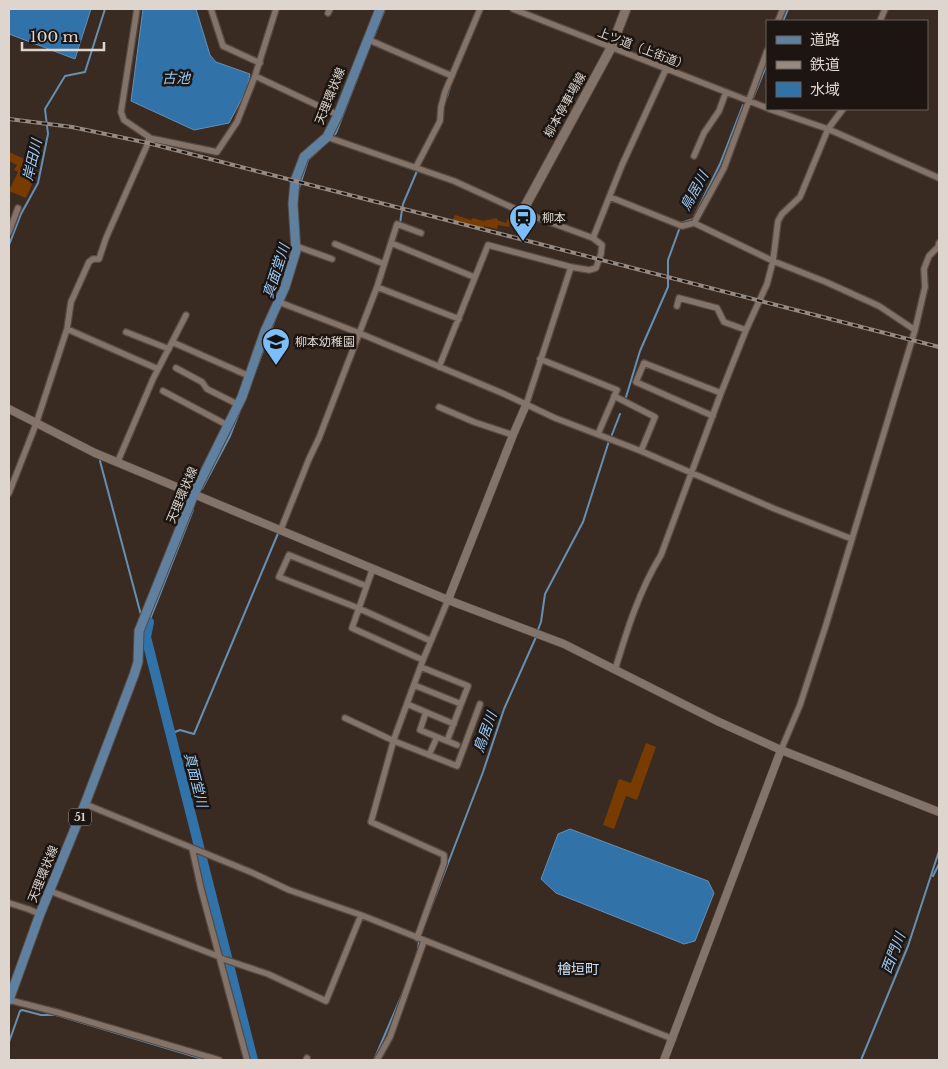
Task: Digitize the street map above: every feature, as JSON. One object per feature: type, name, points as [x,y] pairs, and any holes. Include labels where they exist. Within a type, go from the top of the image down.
[{"type":"main road","name":"天理環状線","points":[[9,1000],[40,914],[134,676],[138,662],[139,631],[194,494],[239,405],[265,332],[279,302],[296,251],[293,197],[295,181],[304,157],[327,137],[380,9]]},
{"type":"main road","name":"柳本停車場線","points":[[522,212],[611,48],[626,9]]},
{"type":"street","points":[[137,9],[121,112],[124,120],[149,138],[217,152],[237,122],[256,76],[276,9]]},
{"type":"street","points":[[211,9],[223,46],[260,63]]},
{"type":"street","points":[[416,167],[440,121],[441,107],[452,76],[480,9]]},
{"type":"street","name":"上ツ道（上街道）","points":[[513,9],[766,107]]},
{"type":"street","points":[[367,39],[452,76]]},
{"type":"street","points":[[694,223],[724,168],[766,54]]},
{"type":"street","points":[[593,238],[638,126],[666,69]]},
{"type":"street","points":[[256,76],[338,114]]},
{"type":"street","points":[[694,156],[704,133],[719,111],[726,92]]},
{"type":"street","name":"上ツ道（上街道）","points":[[773,110],[828,130],[939,178]]},
{"type":"street","points":[[615,670],[631,619],[649,575],[661,556],[721,393],[746,330],[761,301],[773,261],[778,221],[782,214],[800,197],[828,130],[842,110]]},
{"type":"street","points":[[327,137],[416,167],[480,192],[522,212],[593,238],[602,246],[596,268],[589,270],[488,245],[439,367]]},
{"type":"street","points":[[9,493],[36,424],[67,329],[71,302],[90,262],[93,259],[98,259],[149,138]]},
{"type":"street","points":[[610,197],[681,225],[694,223],[773,261],[879,306],[915,330]]},
{"type":"street","points":[[9,232],[18,208]]},
{"type":"street","points":[[281,529],[319,438],[377,288],[398,224],[421,233]]},
{"type":"street","points":[[391,243],[474,277]]},
{"type":"street","points":[[664,1060],[781,750],[800,705],[915,330],[925,287],[924,269],[929,256],[939,243]]},
{"type":"street","points":[[336,244],[384,264]]},
{"type":"street","points":[[296,246],[332,260]]},
{"type":"street","points":[[417,938],[444,863],[444,855],[371,822],[394,741],[407,704],[512,435],[526,405],[571,267]]},
{"type":"street","points":[[377,288],[459,319]]},
{"type":"street","points":[[677,306],[679,298],[717,308],[724,322],[746,330]]},
{"type":"street","points":[[279,302],[693,472],[775,509],[852,539]]},
{"type":"street","points":[[118,461],[158,369],[186,315]]},
{"type":"street","points":[[67,329],[158,369]]},
{"type":"street","points":[[126,332],[169,349]]},
{"type":"street","points":[[172,342],[250,376]]},
{"type":"street","points":[[540,359],[617,390],[598,434]]},
{"type":"street","points":[[713,416],[636,382],[644,363],[721,393]]},
{"type":"street","points":[[176,368],[202,382],[207,389],[239,405]]},
{"type":"street","points":[[163,391],[229,426]]},
{"type":"street","points":[[614,396],[655,417],[641,451]]},
{"type":"street","points":[[440,407],[474,422],[512,435]]},
{"type":"street","points":[[9,409],[95,452],[194,494],[448,600],[564,644],[717,721],[781,750],[939,812]]},
{"type":"street","points":[[366,586],[288,555],[279,577],[358,608],[431,641]]},
{"type":"street","points":[[373,568],[352,628],[423,660]]},
{"type":"street","points":[[421,668],[468,686],[448,741]]},
{"type":"street","points":[[414,685],[462,704]]},
{"type":"street","points":[[407,704],[454,724]]},
{"type":"street","points":[[345,718],[394,741],[457,766],[480,704]]},
{"type":"street","points":[[426,712],[420,730],[457,745]]},
{"type":"street","points":[[429,755],[437,737]]},
{"type":"street","points":[[85,804],[204,852],[303,896],[361,915],[673,1039]]},
{"type":"street","points":[[193,849],[247,1060]]},
{"type":"street","points":[[50,891],[221,958],[268,974],[326,1001],[361,915]]},
{"type":"street","points":[[9,903],[40,914]]},
{"type":"street","points":[[377,1060],[390,1037],[424,941]]},
{"type":"street","points":[[9,1000],[60,1013],[196,1057],[219,1060]]},
{"type":"shaded area","points":[[9,152],[38,165],[26,198],[9,191],[18,172],[14,170],[17,165],[9,161]]},
{"type":"shaded area","points":[[455,215],[471,220],[473,218],[483,221],[497,218],[497,220],[506,223],[509,216],[511,217],[509,227],[498,225],[497,229],[484,226],[484,229],[452,221]]},
{"type":"shaded area","points":[[646,743],[656,747],[637,800],[626,796],[614,829],[603,825],[619,779],[631,783]]},
{"type":"water","points":[[10,9],[91,9],[75,59],[9,34]]},
{"type":"water","name":"古池","points":[[143,9],[196,9],[210,55],[216,62],[250,74],[247,89],[229,123],[194,130],[131,101]]},
{"type":"water","points":[[570,829],[708,881],[714,893],[695,941],[684,944],[556,893],[541,879],[558,834]]},
{"type":"waterway","name":"岸田川","points":[[9,245],[21,214],[38,183],[48,134],[45,109],[65,76],[85,72],[105,9]]},
{"type":"waterway","name":"真面堂川","points":[[373,39],[385,9]]},
{"type":"waterway","name":"鳥居川","points":[[783,20],[788,9]]},
{"type":"waterway","name":"真面堂川","points":[[331,138],[336,133],[371,43]]},
{"type":"waterway","name":"鳥居川","points":[[753,98],[766,66]]},
{"type":"waterway","points":[[447,97],[450,87]]},
{"type":"waterway","name":"鳥居川","points":[[681,223],[693,219],[720,164],[743,105]]},
{"type":"waterway","name":"真面堂川","points":[[298,191],[308,160],[321,148]]},
{"type":"waterway","points":[[400,223],[403,204],[417,171]]},
{"type":"waterway","name":"鳥居川","points":[[626,397],[640,351],[668,287],[668,260],[680,227]]},
{"type":"waterway","name":"真面堂川","points":[[252,380],[276,317]]},
{"type":"waterway","name":"真面堂川","points":[[202,489],[230,436],[241,408]]},
{"type":"waterway","name":"鳥居川","points":[[611,437],[620,414]]},
{"type":"waterway","name":"鳥居川","points":[[537,632],[541,622],[545,594],[583,522],[609,441]]},
{"type":"waterway","points":[[100,461],[141,615]]},
{"type":"waterway","name":"真面堂川","points":[[149,622],[193,510]]},
{"type":"waterway","points":[[170,734],[180,730],[194,734],[279,531]]},
{"type":"waterway","name":"真面堂川","points":[[149,622],[146,637],[253,1060]]},
{"type":"waterway","name":"鳥居川","points":[[424,926],[483,772],[504,709],[536,637]]},
{"type":"waterway","name":"西門川","points":[[861,1060],[908,946],[939,851]]},
{"type":"waterway","name":"西門川","points":[[933,876],[939,864]]},
{"type":"waterway","name":"鳥居川","points":[[418,950],[419,940]]},
{"type":"waterway","name":"鳥居川","points":[[374,1060],[404,990]]},
{"type":"waterway","name":"真面堂川","points":[[9,1042],[22,1010],[41,1015],[56,1015],[206,1060]]},
{"type":"railway","points":[[9,119],[72,127],[148,143],[939,347]]},
{"type":"place","name":"柳本","points":[[523,242]]},
{"type":"place","name":"柳本幼稚園","points":[[276,366]]},
{"type":"district","name":"檜垣町","points":[[578,969]]}]
